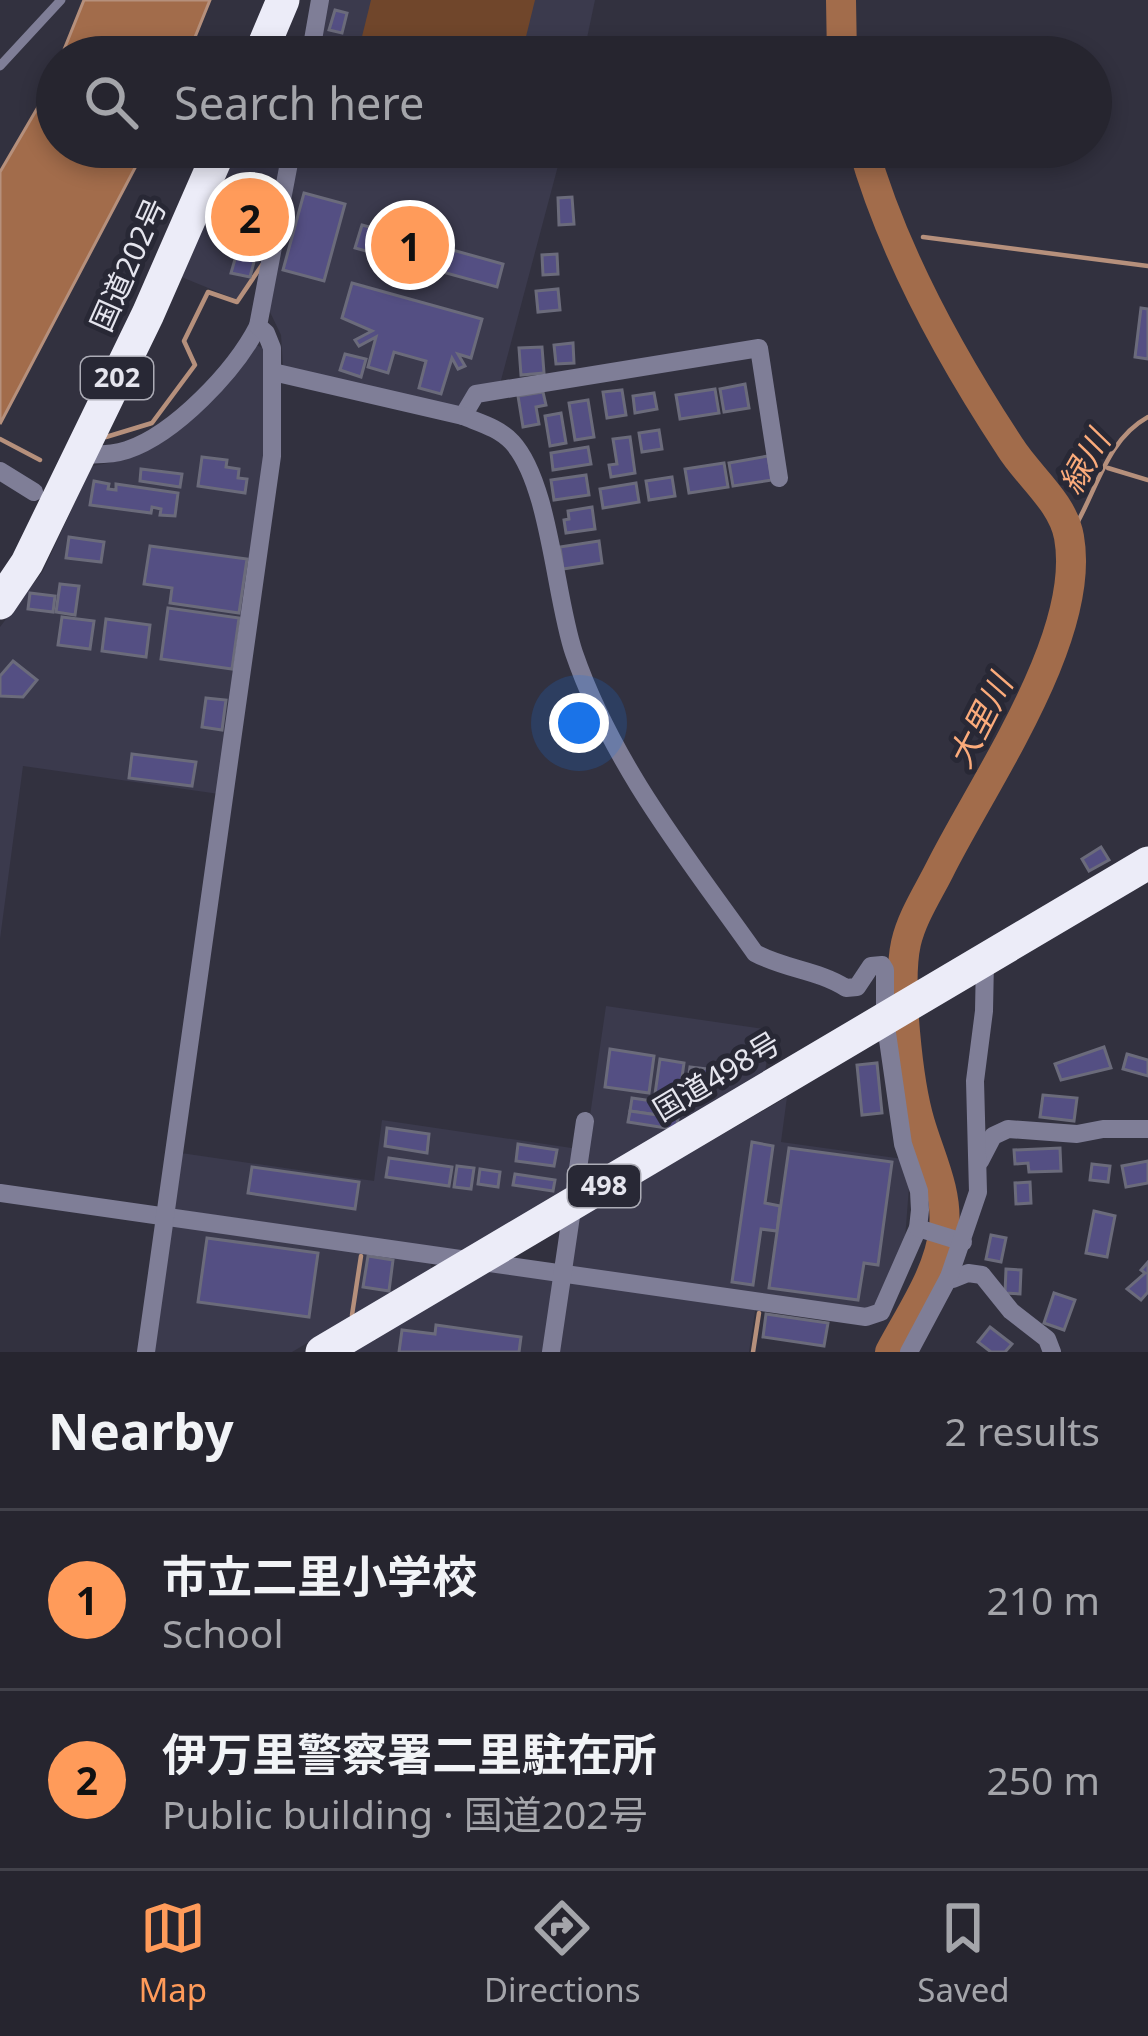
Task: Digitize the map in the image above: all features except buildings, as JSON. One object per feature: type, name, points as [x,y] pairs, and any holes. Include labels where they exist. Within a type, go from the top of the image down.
[{"type":"highway","points":[[268,36],[283,0]]},
{"type":"highway","name":"国道202号","points":[[0,602],[27,563],[148,314],[212,168]]},
{"type":"highway","name":"国道498号","points":[[322,1352],[1148,863]]},
{"type":"street","points":[[314,36],[320,0]]},
{"type":"street","points":[[80,454],[124,451],[154,438],[234,363],[258,326],[288,168]]},
{"type":"street","points":[[146,1352],[272,456],[272,348],[258,326]]},
{"type":"street","points":[[463,416],[476,394],[759,349],[779,478]]},
{"type":"street","points":[[0,1193],[875,1317],[918,1228],[919,1191],[904,1144],[885,1019],[882,965],[871,966],[857,987],[846,988],[831,978],[776,964],[755,952],[633,781],[600,720],[573,650],[535,490],[524,459],[510,440],[463,416],[273,372]]},
{"type":"street","points":[[0,472],[34,492]]},
{"type":"street","points":[[910,1352],[949,1276],[978,1192],[975,1081],[985,960]]},
{"type":"street","points":[[551,1352],[585,1121]]},
{"type":"street","points":[[980,1161],[994,1136],[1007,1129],[1077,1134],[1148,1129]]},
{"type":"street","points":[[918,1228],[963,1242]]},
{"type":"street","points":[[949,1276],[953,1280],[968,1273],[982,1275],[1011,1311],[1048,1339],[1052,1352]]},
{"type":"lane","points":[[0,66],[62,0]]},
{"type":"shaded area","points":[[84,0],[210,0],[195,36],[69,36]]},
{"type":"shaded area","points":[[328,0],[595,0],[587,36],[321,36]]},
{"type":"shaded area","points":[[371,0],[535,0],[526,36],[362,36]]},
{"type":"shaded area","points":[[36,110],[36,168],[135,168],[0,424],[0,172]]},
{"type":"shaded area","points":[[226,168],[283,168],[264,266],[240,301],[179,276]]},
{"type":"shaded area","points":[[296,168],[557,168],[500,384],[459,410],[283,367],[281,335],[269,310]]},
{"type":"shaded area","points":[[254,344],[265,349],[267,447],[219,794],[23,766],[0,939],[0,627],[43,571],[92,466],[125,460]]},
{"type":"shaded area","points":[[606,1006],[770,1030],[765,1074],[468,1252],[173,1209],[181,1153],[374,1181],[382,1120],[585,1150]]},
{"type":"shaded area","points":[[787,1097],[781,1142],[903,1159],[909,1187],[905,1239],[874,1312],[568,1269],[575,1220]]},
{"type":"shaded area","points":[[171,1221],[429,1260],[432,1269],[292,1352],[153,1352]]},
{"type":"shaded area","points":[[491,1268],[557,1277],[546,1352],[351,1352]]},
{"type":"shaded area","points":[[567,1279],[756,1305],[749,1352],[556,1352]]},
{"type":"waterway","name":"大里川","points":[[841,0],[842,36]]},
{"type":"waterway","name":"大里川","points":[[869,168],[907,265],[945,340],[1010,447],[1060,512],[1069,537],[1070,576],[1063,618],[1028,707],[921,905],[906,943],[903,1007],[908,1059],[945,1215],[930,1277],[890,1352]]},
{"type":"waterway","points":[[923,237],[1148,266]]},
{"type":"waterway","points":[[106,437],[152,423],[195,365],[184,341],[208,292],[237,302],[262,265]]},
{"type":"waterway","name":"緑川","points":[[1069,537],[1111,455],[1133,427],[1148,417]]},
{"type":"waterway","points":[[0,439],[40,460]]},
{"type":"waterway","points":[[1108,468],[1148,480]]},
{"type":"waterway","points":[[352,1315],[361,1256]]},
{"type":"waterway","points":[[753,1352],[759,1313]]},
{"type":"place","name":"伊万里警察署二里駐在所","points":[[250,217]]},
{"type":"place","name":"市立二里小学校","points":[[410,245]]}]
